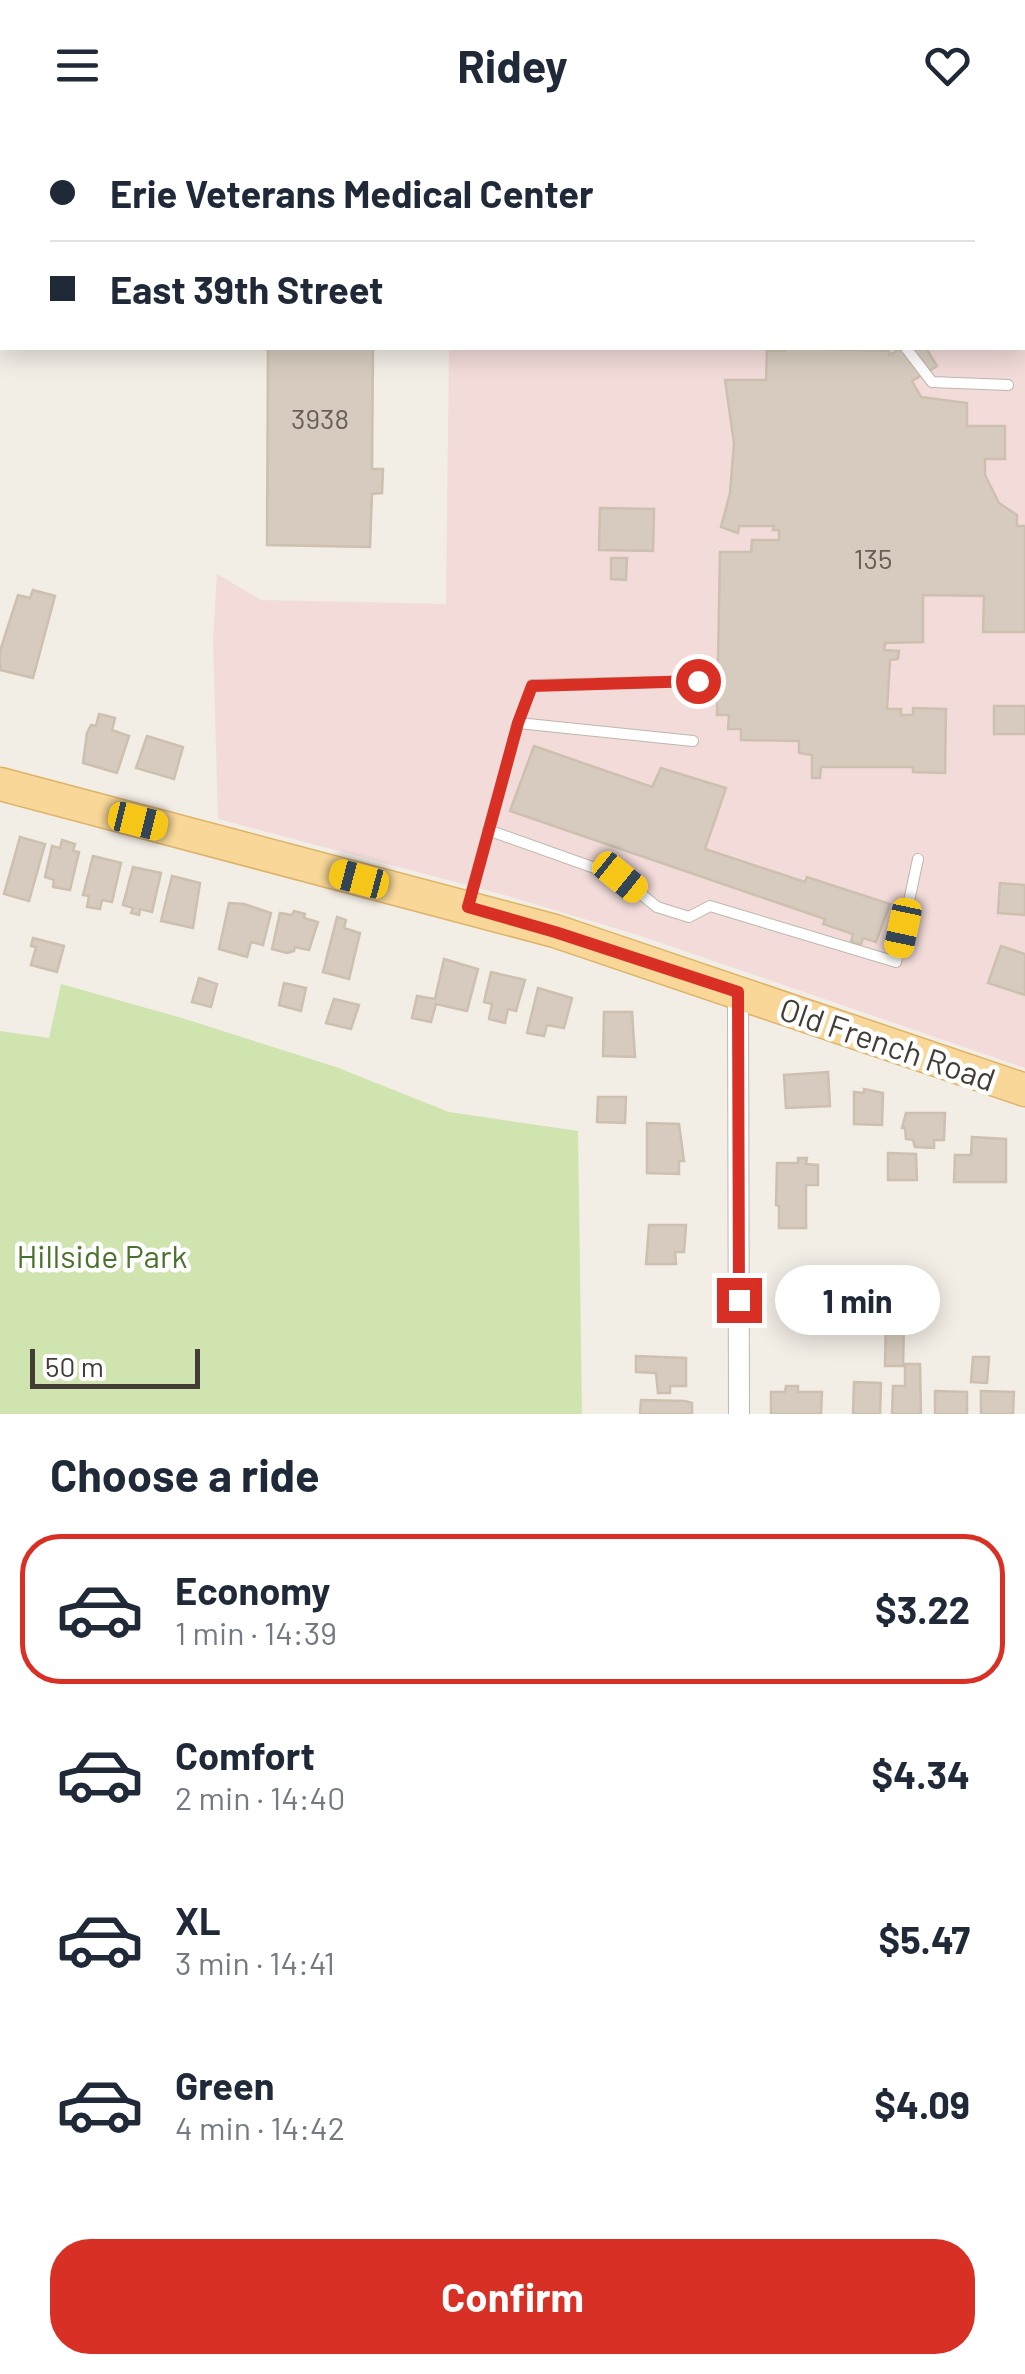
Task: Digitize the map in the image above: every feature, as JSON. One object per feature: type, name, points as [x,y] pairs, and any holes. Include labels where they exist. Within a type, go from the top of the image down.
[{"type":"main road","name":"Old French Road","points":[[0,784],[555,932],[1025,1090]]},
{"type":"street","points":[[738,992],[739,1414]]},
{"type":"lane","points":[[908,350],[932,382],[1008,385]]},
{"type":"lane","points":[[468,907],[518,723],[532,686],[698,681]]},
{"type":"lane","points":[[518,723],[693,741]]},
{"type":"lane","points":[[488,830],[620,877],[657,908],[690,916],[710,906],[896,962],[918,859]]},
{"type":"shaded area","points":[[449,350],[1025,350],[1025,1068],[641,936],[508,896],[218,819],[213,639],[217,574],[261,600],[446,604]]},
{"type":"green space","name":"Hillside Park","points":[[61,984],[336,1067],[449,1112],[578,1131],[582,1414],[0,1414],[0,1031],[49,1038]]},
{"type":"building","points":[[268,350],[373,350],[372,469],[383,469],[382,493],[372,494],[370,547],[267,545]]},
{"type":"building","points":[[767,350],[889,351],[889,355],[898,350],[927,350],[937,366],[912,381],[921,397],[967,403],[967,426],[1005,426],[1005,459],[985,459],[985,475],[999,503],[1017,515],[1017,526],[1025,526],[1025,632],[983,632],[984,596],[923,595],[923,642],[885,643],[884,650],[899,651],[898,659],[890,660],[887,709],[901,709],[901,715],[913,715],[913,708],[946,709],[945,773],[913,772],[913,767],[821,767],[820,778],[812,778],[812,755],[799,753],[799,741],[741,740],[741,729],[728,729],[729,715],[717,715],[720,552],[751,552],[752,540],[779,540],[779,530],[773,530],[774,526],[739,526],[738,533],[721,527],[730,493],[734,443],[725,380],[766,380]]},
{"type":"building","points":[[600,508],[654,509],[653,551],[599,550]]},
{"type":"building","points":[[611,558],[627,558],[626,580],[611,579]]},
{"type":"building","points":[[33,590],[55,596],[33,678],[0,670],[0,651],[18,595],[30,598]]},
{"type":"building","points":[[994,706],[1025,706],[1025,734],[994,734]]},
{"type":"building","points":[[99,714],[115,718],[112,730],[129,736],[117,773],[83,763],[87,733],[91,725],[96,726]]},
{"type":"building","points":[[147,736],[183,747],[174,779],[136,768]]},
{"type":"building","points":[[534,746],[652,787],[661,768],[726,788],[705,849],[805,882],[807,877],[890,904],[876,942],[863,938],[861,944],[851,942],[853,934],[823,924],[825,919],[510,811]]},
{"type":"building","points":[[20,837],[45,844],[29,901],[4,894]]},
{"type":"building","points":[[62,840],[75,844],[73,851],[79,852],[70,890],[53,887],[54,880],[45,877],[52,846],[60,848]]},
{"type":"building","points":[[93,856],[121,863],[112,902],[102,900],[100,909],[87,907],[89,896],[83,895]]},
{"type":"building","points":[[133,867],[161,873],[152,912],[140,909],[139,915],[123,905]]},
{"type":"building","points":[[172,876],[200,883],[193,928],[161,921]]},
{"type":"building","points":[[1000,883],[1025,885],[1025,915],[998,913]]},
{"type":"building","points":[[229,903],[271,913],[263,945],[251,942],[247,957],[219,949]]},
{"type":"building","points":[[294,911],[318,922],[309,950],[295,947],[287,953],[272,949],[280,913],[292,915]]},
{"type":"building","points":[[337,917],[346,920],[344,928],[360,933],[349,979],[323,972]]},
{"type":"building","points":[[33,938],[64,946],[57,972],[31,965],[36,947],[31,946]]},
{"type":"building","points":[[1001,946],[1025,954],[1025,995],[988,983]]},
{"type":"building","points":[[444,959],[478,969],[467,1011],[436,1004],[431,1022],[412,1018],[417,996],[435,999]]},
{"type":"building","points":[[491,972],[525,980],[516,1011],[508,1009],[505,1023],[489,1019],[492,1004],[484,1002]]},
{"type":"building","points":[[199,978],[217,984],[211,1007],[192,1002]]},
{"type":"building","points":[[284,983],[306,988],[301,1011],[279,1005]]},
{"type":"building","points":[[538,988],[572,998],[564,1028],[547,1025],[544,1036],[527,1033]]},
{"type":"building","points":[[334,999],[359,1005],[351,1029],[326,1023]]},
{"type":"building","points":[[604,1012],[632,1012],[635,1057],[603,1056]]},
{"type":"building","points":[[828,1072],[830,1106],[786,1108],[784,1075]]},
{"type":"building","points":[[864,1089],[883,1093],[882,1125],[854,1124],[854,1092],[864,1093]]},
{"type":"building","points":[[598,1097],[626,1097],[625,1123],[597,1122]]},
{"type":"building","points":[[906,1113],[945,1113],[944,1140],[934,1140],[934,1148],[915,1147],[902,1128]]},
{"type":"building","points":[[647,1123],[679,1124],[684,1161],[679,1161],[679,1174],[647,1173]]},
{"type":"building","points":[[972,1137],[1006,1139],[1006,1182],[954,1182],[955,1155],[971,1155]]},
{"type":"building","points":[[888,1153],[916,1154],[917,1180],[888,1180]]},
{"type":"building","points":[[798,1158],[807,1158],[806,1164],[818,1165],[818,1185],[806,1185],[806,1228],[779,1228],[777,1163],[798,1163]]},
{"type":"building","points":[[649,1225],[686,1225],[684,1252],[675,1252],[676,1264],[646,1264]]},
{"type":"building","points":[[886,1316],[894,1316],[894,1323],[904,1323],[903,1366],[885,1366]]},
{"type":"building","points":[[636,1356],[686,1358],[686,1386],[670,1386],[670,1393],[658,1393],[656,1373],[636,1372]]},
{"type":"building","points":[[973,1357],[989,1357],[987,1383],[971,1382]]},
{"type":"building","points":[[905,1364],[920,1364],[921,1414],[892,1414],[893,1386],[905,1386]]},
{"type":"building","points":[[854,1382],[881,1383],[880,1414],[853,1414]]},
{"type":"building","points":[[786,1386],[798,1386],[798,1392],[822,1392],[821,1414],[771,1414],[771,1392],[785,1392]]},
{"type":"building","points":[[935,1391],[967,1392],[967,1414],[935,1414]]},
{"type":"building","points":[[981,1391],[1014,1392],[1013,1414],[981,1414]]},
{"type":"building","points":[[641,1400],[685,1401],[692,1403],[692,1414],[640,1414]]},
{"type":"route","points":[[698,681],[532,686],[518,723],[468,907],[738,992],[739,1300]]}]
